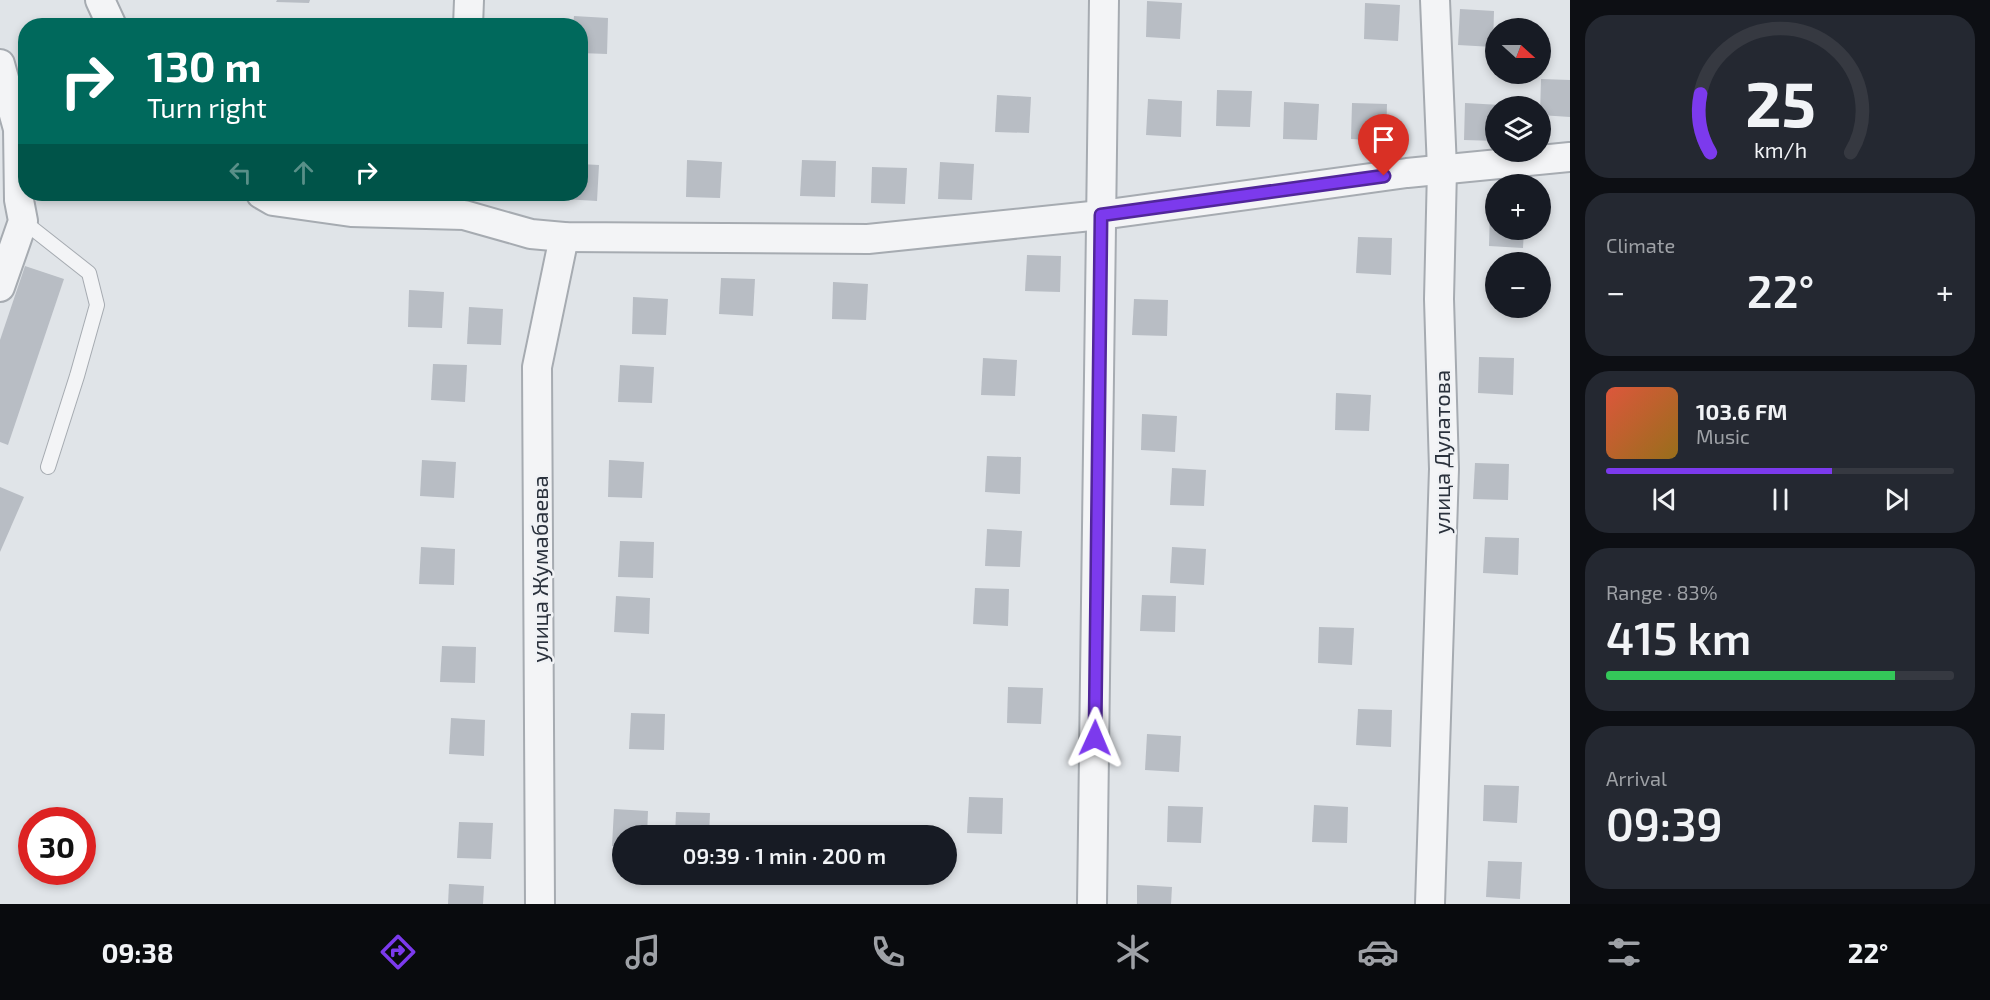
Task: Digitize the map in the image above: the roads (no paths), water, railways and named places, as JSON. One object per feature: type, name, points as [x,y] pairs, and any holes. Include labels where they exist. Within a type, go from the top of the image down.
[{"type":"street","points":[[100,0],[108,18]]},
{"type":"street","points":[[468,18],[469,0]]},
{"type":"street","points":[[1092,904],[1104,0]]},
{"type":"street","name":"улица Дулатова","points":[[1430,904],[1444,470],[1439,299],[1442,169],[1436,0]]},
{"type":"street","points":[[0,64],[18,129]]},
{"type":"street","points":[[273,201],[351,212],[464,204],[531,234],[564,237],[867,239],[1101,215],[1442,169],[1570,157]]},
{"type":"street","points":[[0,287],[23,221],[19,201]]},
{"type":"street","name":"улица Жумабаева","points":[[540,904],[537,367],[564,237]]},
{"type":"lane","points":[[23,221],[89,273],[97,305],[48,467]]}]
